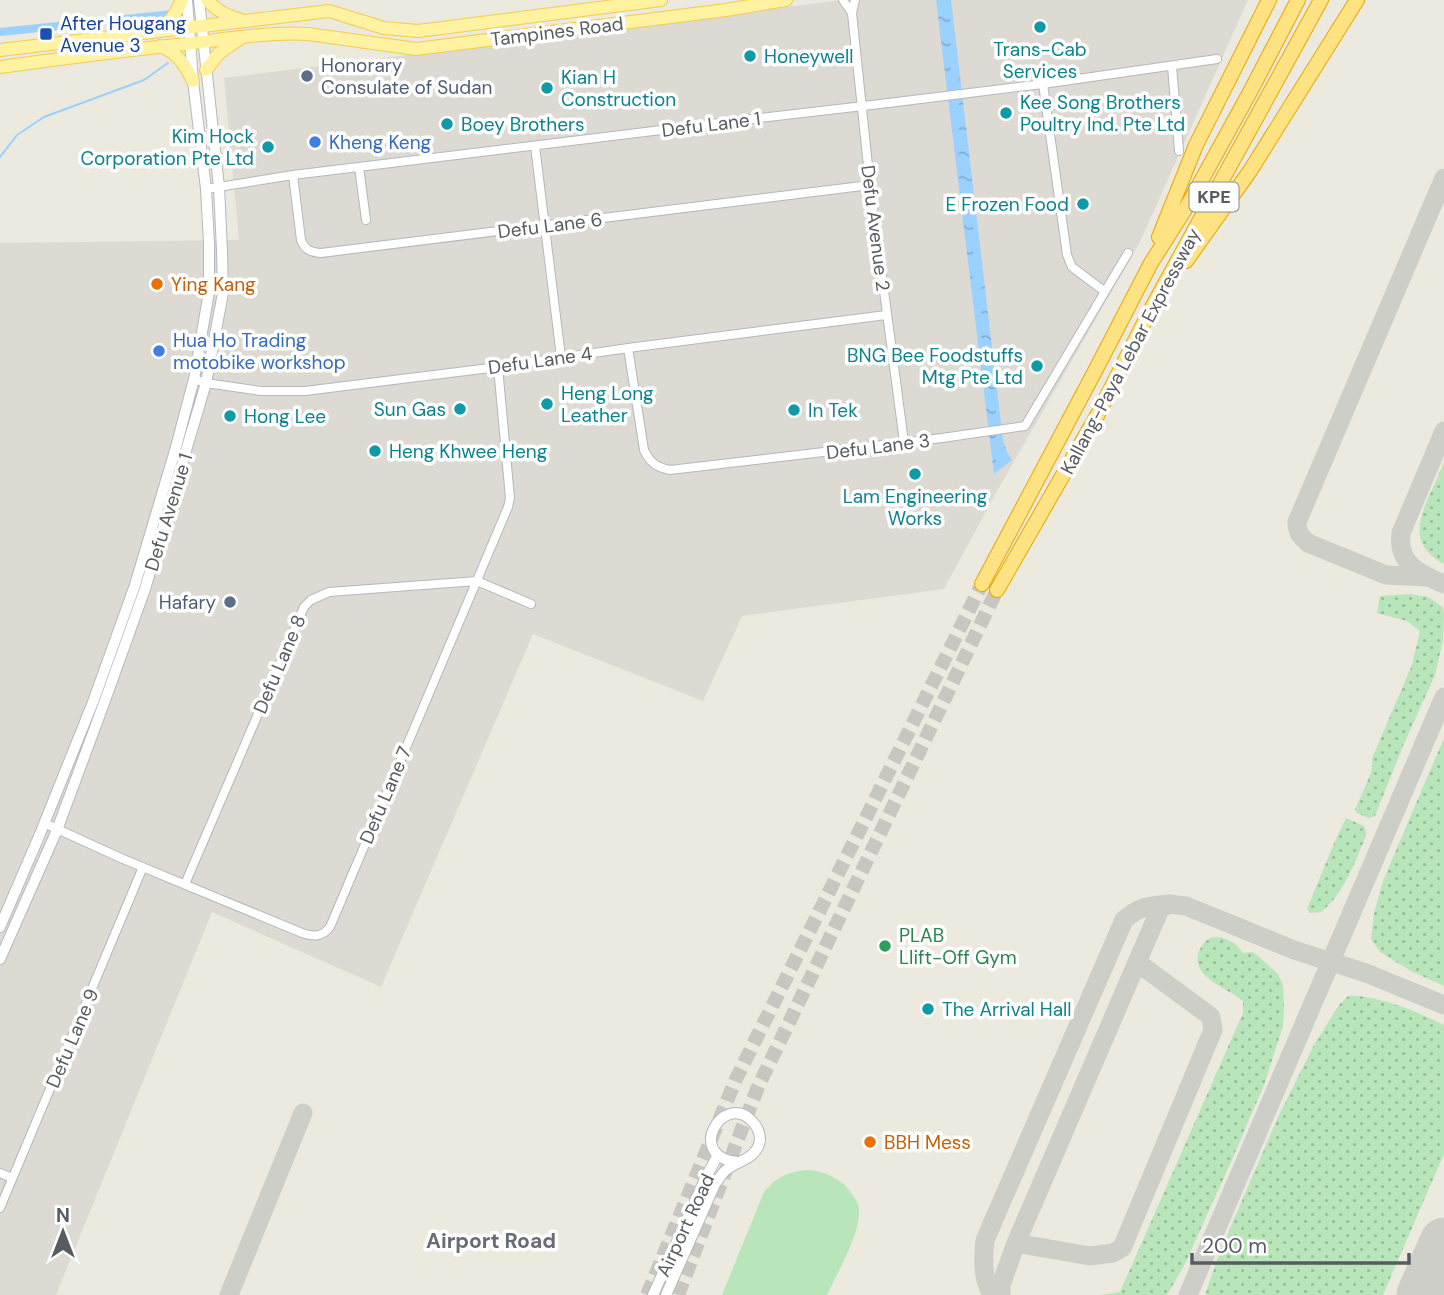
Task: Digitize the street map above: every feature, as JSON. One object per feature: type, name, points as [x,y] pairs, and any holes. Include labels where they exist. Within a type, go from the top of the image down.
[{"type":"highway","points":[[1151,263],[1196,145],[1269,0]]},
{"type":"highway","name":"Kallang-Paya Lebar Expressway","points":[[982,584],[1151,263],[1189,203],[1298,0]]},
{"type":"highway","name":"Kallang-Paya Lebar Expressway","points":[[997,590],[1098,414],[1139,333],[1321,0]]},
{"type":"highway","points":[[1161,293],[1198,246],[1250,171],[1357,0]]},
{"type":"main road","points":[[184,0],[195,27],[197,42]]},
{"type":"main road","points":[[151,33],[165,26],[173,18],[184,0]]},
{"type":"main road","points":[[195,27],[199,0]]},
{"type":"main road","points":[[207,0],[221,12],[246,21]]},
{"type":"main road","name":"Tampines Road","points":[[0,50],[329,11],[384,27],[418,30],[591,5],[661,0]]},
{"type":"main road","name":"Tampines Road","points":[[0,67],[245,36],[289,33],[416,49],[786,0]]},
{"type":"main road","points":[[206,70],[219,52],[245,36]]},
{"type":"main road","name":"Defu Avenue 1","points":[[0,959],[57,830],[145,589],[206,383],[223,293],[222,239],[206,70],[197,42]]},
{"type":"main road","name":"Defu Avenue 1","points":[[0,927],[93,702],[135,585],[194,379],[209,292],[206,189],[193,81],[197,42]]},
{"type":"main road","points":[[160,46],[170,50],[181,60],[193,81]]},
{"type":"main road","name":"Airport Road","points":[[666,1295],[715,1184],[725,1171],[752,1156],[760,1143],[758,1128],[753,1121],[736,1114],[726,1116],[716,1124],[712,1143],[718,1155],[727,1161],[738,1162]]},
{"type":"main road","name":"Airport Road","points":[[653,1295],[718,1155]]},
{"type":"street","name":"Defu Avenue 2","points":[[844,0],[852,13]]},
{"type":"street","name":"Defu Avenue 2","points":[[855,0],[852,13],[861,107],[904,442]]},
{"type":"street","name":"Defu Lane 1","points":[[206,189],[293,175],[861,107],[1217,59]]},
{"type":"street","points":[[1172,66],[1179,151]]},
{"type":"street","points":[[1043,84],[1067,255],[1072,267],[1104,291]]},
{"type":"street","points":[[535,146],[561,357]]},
{"type":"street","points":[[359,167],[366,220]]},
{"type":"street","name":"Defu Lane 6","points":[[293,175],[301,240],[310,252],[321,253],[870,185]]},
{"type":"street","name":"Defu Lane 3","points":[[628,348],[644,450],[649,462],[670,470],[1025,426],[1128,253]]},
{"type":"street","name":"Defu Lane 4","points":[[194,379],[261,391],[305,391],[886,315]]},
{"type":"street","name":"Defu Lane 7","points":[[44,823],[311,936],[320,936],[326,932],[477,582],[510,498],[498,367]]},
{"type":"street","points":[[477,582],[531,604]]},
{"type":"street","name":"Defu Lane 8","points":[[185,884],[304,607],[311,600],[329,592],[477,582]]},
{"type":"street","name":"Defu Lane 9","points":[[0,1208],[143,867]]},
{"type":"street","points":[[0,1173],[12,1178]]},
{"type":"shaded area","points":[[842,0],[1248,0],[1139,244],[944,589],[742,616],[703,701],[533,634],[381,987],[212,912],[56,1295],[0,1295],[0,243],[239,240],[224,78]]},
{"type":"green space","points":[[1444,462],[1444,564],[1422,543],[1420,527],[1424,509]]},
{"type":"green space","points":[[1410,594],[1428,597],[1443,607],[1443,640],[1435,675],[1375,816],[1369,818],[1355,810],[1371,773],[1373,756],[1412,665],[1420,631],[1407,621],[1377,613],[1380,596]]},
{"type":"green space","points":[[1444,738],[1444,986],[1411,971],[1380,952],[1371,939],[1374,913],[1383,881]]},
{"type":"green space","points":[[1346,818],[1364,826],[1366,836],[1348,877],[1336,896],[1321,912],[1310,913],[1307,909]]},
{"type":"green space","points":[[1214,937],[1231,941],[1243,953],[1256,954],[1278,974],[1283,985],[1283,1026],[1264,1085],[1231,1162],[1184,1266],[1167,1295],[1100,1295],[1120,1292],[1243,1013],[1243,1001],[1212,981],[1200,968],[1199,951],[1205,942]]},
{"type":"green space","points":[[1348,996],[1384,1001],[1444,1025],[1444,1154],[1383,1295],[1205,1295],[1219,1254],[1278,1117],[1314,1045],[1339,1005]]},
{"type":"green space","points":[[812,1170],[837,1179],[849,1190],[858,1204],[858,1225],[854,1237],[827,1295],[722,1295],[764,1192],[785,1175]]},
{"type":"water","points":[[936,0],[951,0],[1003,440],[1012,460],[994,474]]},
{"type":"waterway","points":[[0,32],[173,14]]},
{"type":"waterway","points":[[0,157],[17,135],[44,117],[144,80],[168,63]]},
{"type":"taxiway","points":[[1426,577],[1386,575],[1308,543],[1300,534],[1297,522],[1444,178]]},
{"type":"taxiway","points":[[1444,431],[1401,533],[1403,553],[1412,566],[1444,584]]},
{"type":"taxiway","points":[[1188,1295],[1444,697]]},
{"type":"taxiway","points":[[992,1295],[984,1268],[985,1240],[1124,920],[1140,909],[1169,904]]},
{"type":"taxiway","points":[[1001,1295],[1001,1285],[1016,1243],[1160,909],[1169,904],[1186,906],[1294,950],[1366,973],[1444,1005]]},
{"type":"taxiway","points":[[1016,1243],[1090,1256],[1113,1253],[1122,1248],[1213,1030],[1211,1017],[1138,963]]},
{"type":"taxiway","points":[[229,1295],[303,1113]]},
{"type":"runway","points":[[1421,1295],[1444,1242]]},
{"type":"tunnel","points":[[647,1295],[736,1079],[982,584]]},
{"type":"tunnel","points":[[678,1295],[758,1087],[997,590]]},
{"type":"place","name":"Trans-Cab Services","points":[[1040,27]]},
{"type":"place","name":"After Hougang Avenue 3","points":[[46,34]]},
{"type":"place","name":"Honeywell","points":[[750,56]]},
{"type":"place","name":"Honorary Consulate of Sudan","points":[[307,76]]},
{"type":"place","name":"Kian H Construction","points":[[547,88]]},
{"type":"place","name":"Kee Song Brothers Poultry Ind. Pte Ltd","points":[[1006,113]]},
{"type":"place","name":"Boey Brothers","points":[[447,124]]},
{"type":"place","name":"Kheng Keng","points":[[315,142]]},
{"type":"place","name":"Kim Hock Corporation Pte Ltd","points":[[268,147]]},
{"type":"place","name":"E Frozen Food","points":[[1083,204]]},
{"type":"place","name":"Ying Kang","points":[[157,284]]},
{"type":"place","name":"Hua Ho Trading motobike workshop","points":[[159,351]]},
{"type":"place","name":"BNG Bee Foodstuffs Mtg Pte Ltd","points":[[1037,366]]},
{"type":"place","name":"Heng Long Leather","points":[[547,404]]},
{"type":"place","name":"Sun Gas","points":[[460,409]]},
{"type":"place","name":"In Tek","points":[[794,410]]},
{"type":"place","name":"Hong Lee","points":[[230,416]]},
{"type":"place","name":"Heng Khwee Heng","points":[[375,451]]},
{"type":"place","name":"Lam Engineering Works","points":[[915,474]]},
{"type":"place","name":"Hafary","points":[[230,602]]},
{"type":"place","name":"PLAB LIift-Off Gym","points":[[885,946]]},
{"type":"place","name":"The Arrival Hall","points":[[928,1009]]},
{"type":"place","name":"BBH Mess","points":[[870,1142]]},
{"type":"district","name":"Airport Road","points":[[491,1241]]}]
